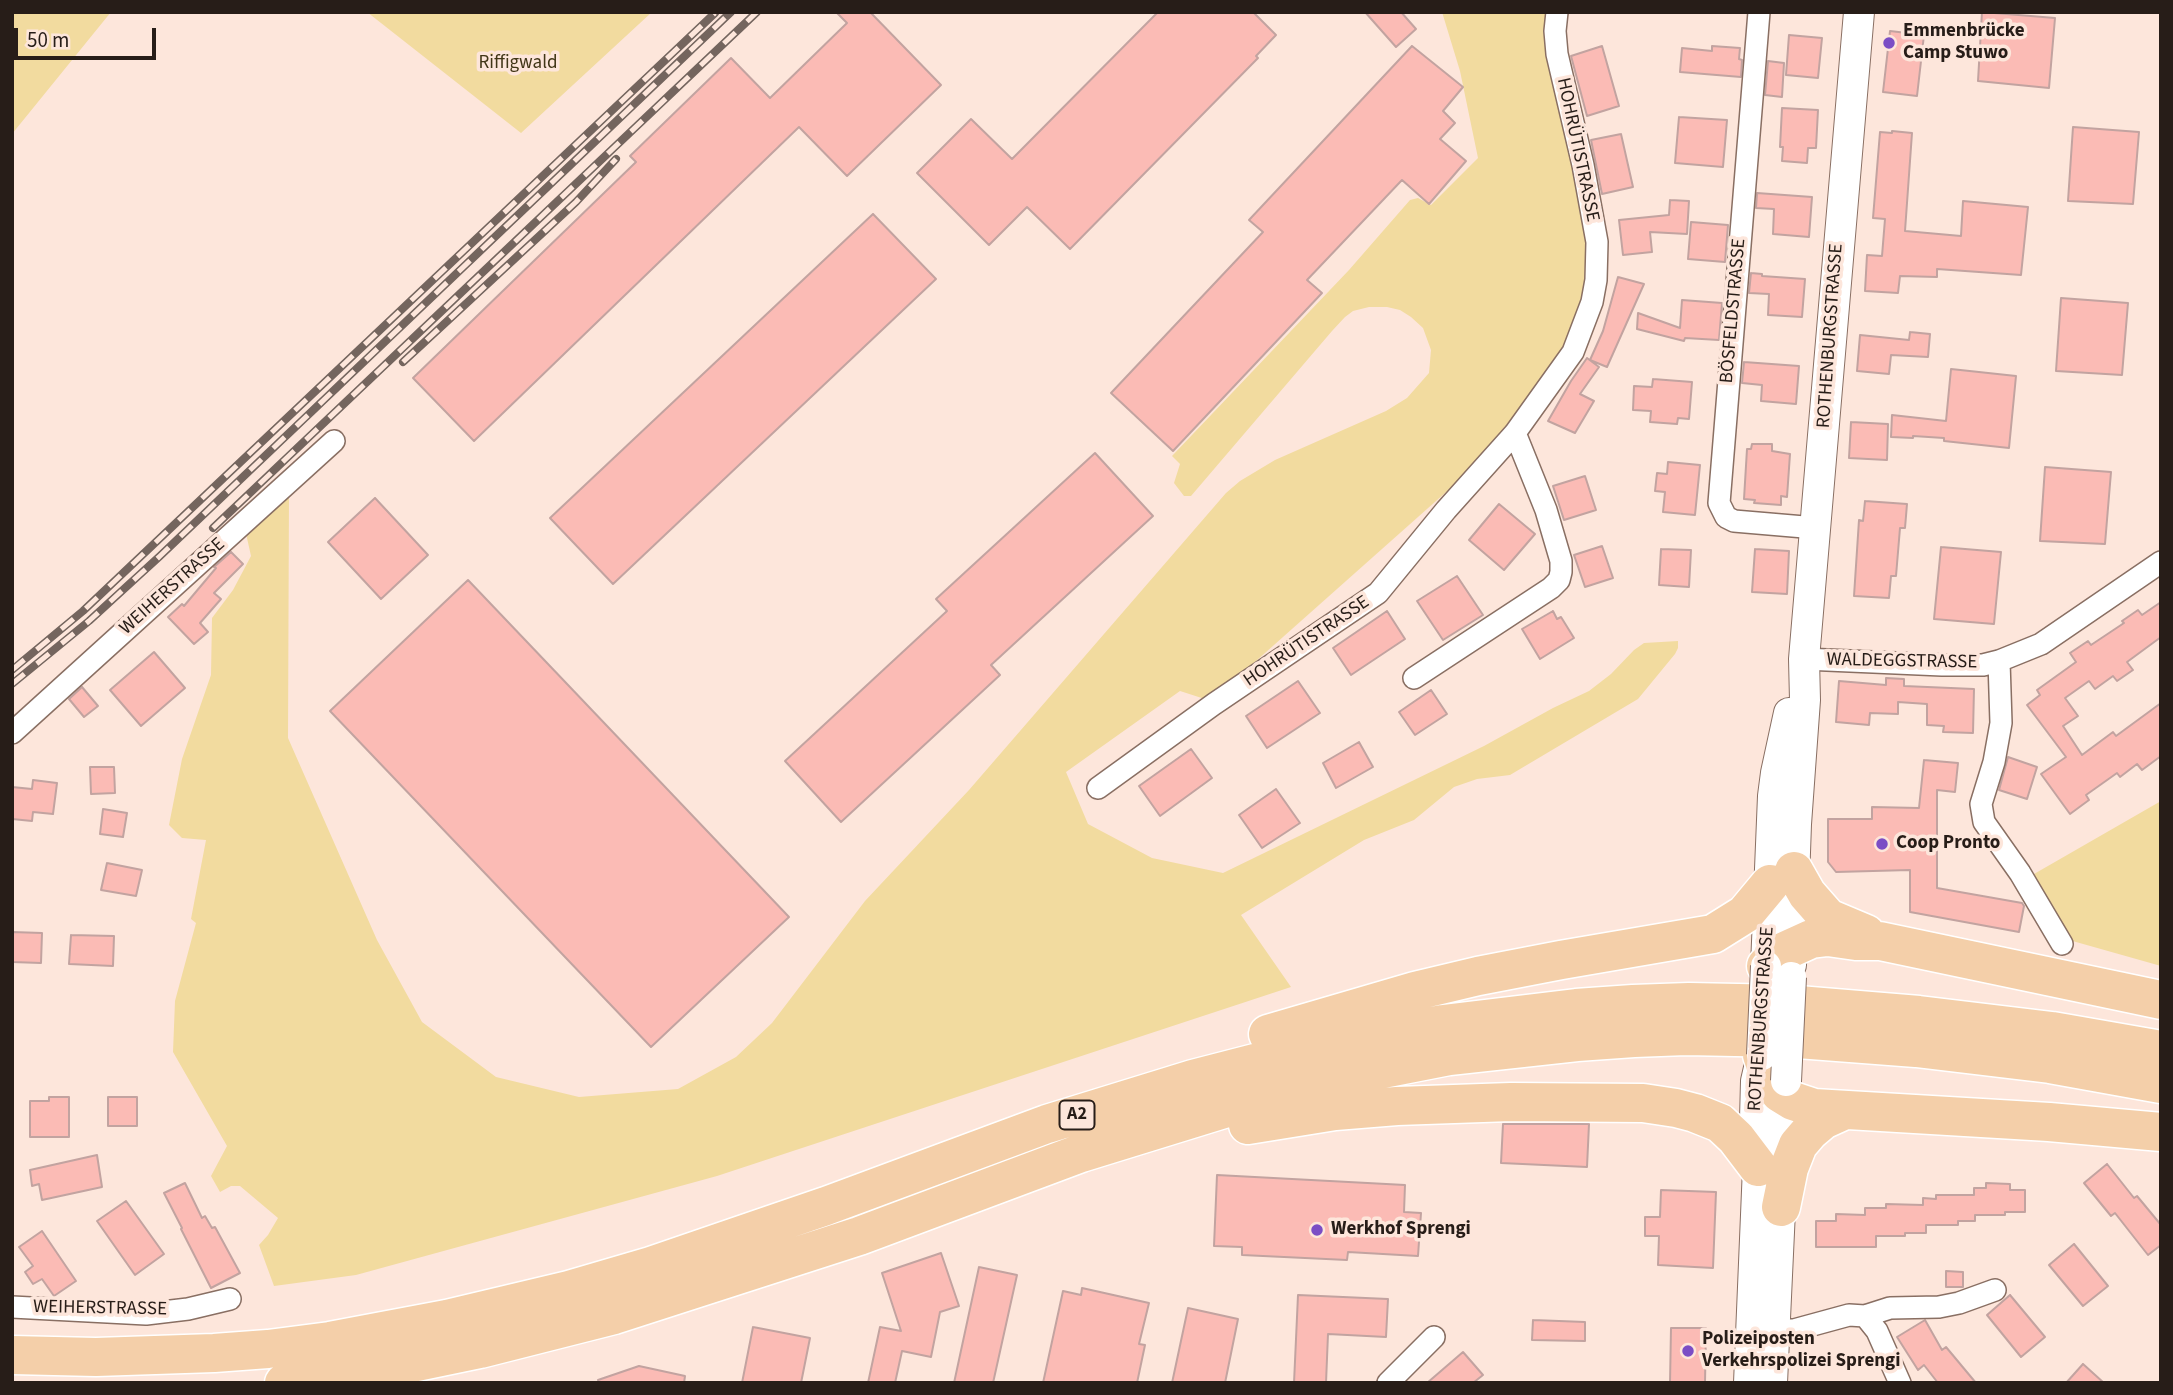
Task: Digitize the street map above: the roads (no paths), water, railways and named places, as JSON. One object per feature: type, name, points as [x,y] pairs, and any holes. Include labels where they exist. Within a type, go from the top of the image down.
[{"type":"highway","points":[[1713,934],[1745,914],[1782,878],[1807,894],[1828,918],[1880,941]]},
{"type":"highway","points":[[1047,1124],[1183,1059],[1402,995],[1549,962],[1713,934],[1734,937],[1781,961],[1820,937],[1880,941],[2161,1000]]},
{"type":"highway","name":"A2","points":[[12,1355],[96,1357],[268,1349],[330,1341],[447,1319],[569,1290],[651,1266],[806,1213],[1047,1124],[1193,1079],[1321,1046],[1443,1024],[1633,1004],[1786,1004],[1906,1014],[2052,1031],[2161,1051]]},
{"type":"highway","name":"A2","points":[[284,1383],[369,1372],[480,1349],[614,1315],[859,1236],[1081,1153],[1205,1115],[1362,1073],[1449,1056],[1634,1038],[1785,1038],[1916,1048],[2050,1064],[2161,1084]]},
{"type":"highway","points":[[1772,1079],[1814,1108],[2049,1122],[2161,1132]]},
{"type":"highway","points":[[859,1236],[919,1226],[1179,1140],[1275,1120],[1373,1108],[1536,1101],[1658,1104],[1695,1112],[1720,1123],[1737,1138],[1758,1167]]},
{"type":"highway","points":[[1780,1207],[1798,1145],[1818,1124],[1845,1110]]},
{"type":"main road","name":"ROTHENBURGSTRASSE","points":[[1749,1383],[1763,1330],[1780,1207],[1772,1079],[1781,961],[1782,878],[1772,819],[1776,773],[1792,699],[1804,659],[1859,12]]},
{"type":"main road","name":"ROTHENBURGSTRASSE","points":[[1772,1079],[1755,1119],[1763,1330],[1772,1383]]},
{"type":"street","name":"HOHRÜTISTRASSE","points":[[1098,788],[1214,704],[1378,593],[1446,510],[1515,433],[1573,352],[1592,302],[1596,280],[1597,242],[1583,165],[1557,54],[1557,12]]},
{"type":"street","name":"BÖSFELDSTRASSE","points":[[1759,12],[1719,503],[1726,517],[1734,521],[1816,528]]},
{"type":"street","points":[[1414,678],[1551,588],[1559,580],[1561,561],[1546,510],[1515,433]]},
{"type":"street","name":"WEIHERSTRASSE","points":[[12,733],[334,441]]},
{"type":"street","name":"WALDEGGSTRASSE","points":[[1804,659],[1942,665],[1983,665],[1999,662],[2041,643],[2161,562]]},
{"type":"street","name":"WALDEGGSTRASSE","points":[[1999,662],[2001,723],[1994,762],[1980,804],[1984,822],[2020,873],[2062,944]]},
{"type":"street","points":[[1763,1330],[1799,1329],[1849,1315],[1865,1316],[1890,1308],[1949,1305],[1995,1290]]},
{"type":"street","name":"WEIHERSTRASSE","points":[[12,1307],[146,1314],[188,1310],[229,1299]]},
{"type":"street","points":[[1865,1316],[1877,1331],[1900,1383]]},
{"type":"street","points":[[1388,1383],[1434,1336]]},
{"type":"railway","points":[[12,684],[89,621],[160,556],[731,12]]},
{"type":"railway","points":[[213,528],[757,12]]},
{"type":"railway","points":[[12,670],[83,611],[715,13]]},
{"type":"railway","points":[[403,362],[576,202],[616,159]]},
{"type":"place","name":"Emmenbrücke Camp Stuwo","points":[[1889,43]]},
{"type":"place","name":"Coop Pronto","points":[[1882,844]]},
{"type":"place","name":"Werkhof Sprengi","points":[[1317,1230]]},
{"type":"place","name":"Polizeiposten Verkehrspolizei Sprengi","points":[[1688,1351]]},
{"type":"park label","name":"Riffigwald","points":[[518,64]]}]
